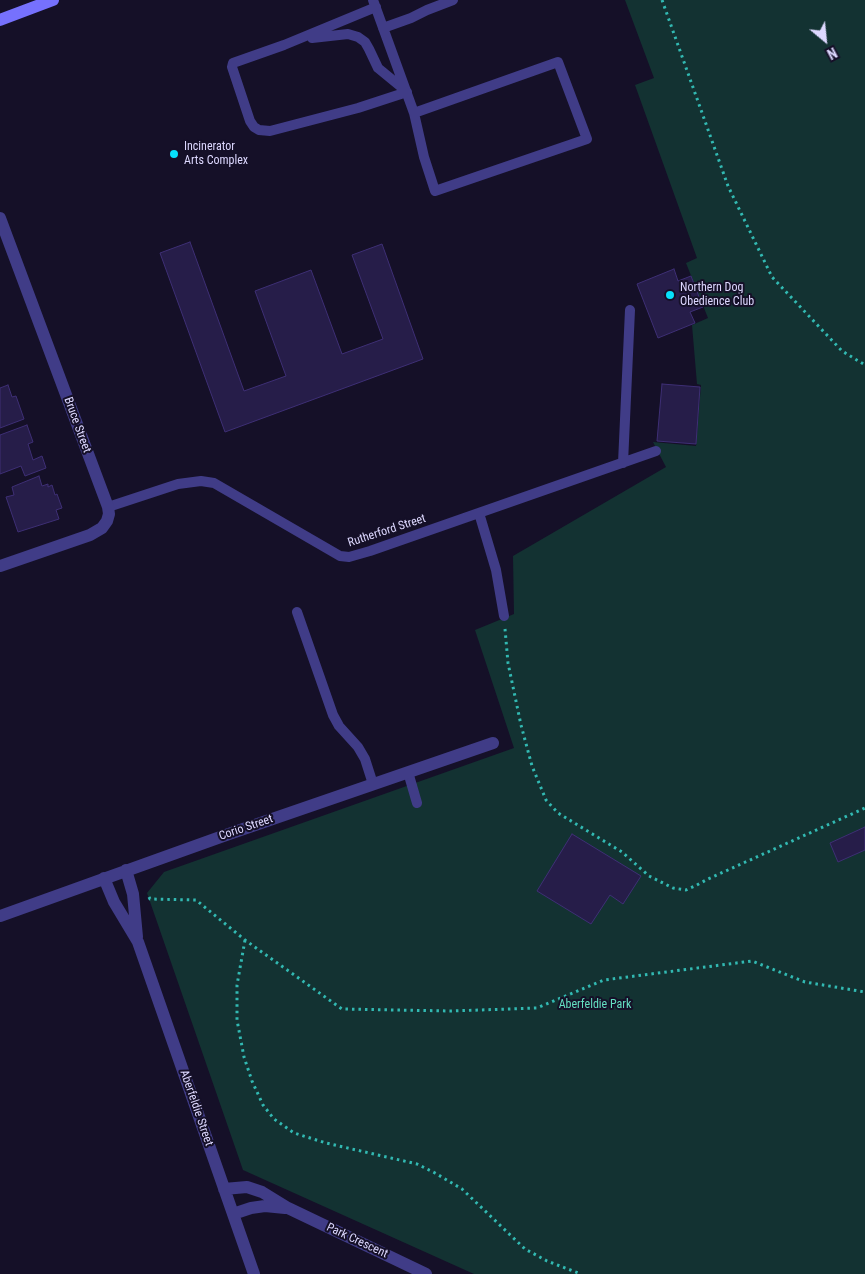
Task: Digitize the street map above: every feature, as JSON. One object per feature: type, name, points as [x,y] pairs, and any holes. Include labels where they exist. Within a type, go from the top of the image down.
[{"type":"street","points":[[0,20],[53,0]]},
{"type":"street","name":"Bruce Street","points":[[0,218],[108,507]]},
{"type":"street","points":[[0,566],[98,531],[107,521],[108,507]]},
{"type":"street","name":"Corio Street","points":[[0,916],[126,870],[493,743]]},
{"type":"street","name":"Aberfeldie Street","points":[[126,870],[133,894],[138,942]]},
{"type":"street","name":"Aberfeldie Street","points":[[104,878],[114,902],[138,942],[254,1274]]},
{"type":"street","name":"Park Crescent","points":[[224,1189],[247,1187],[262,1192],[288,1208],[426,1274]]},
{"type":"street","name":"Park Crescent","points":[[233,1214],[265,1206],[288,1208]]},
{"type":"lane","points":[[383,28],[454,0]]},
{"type":"lane","points":[[407,92],[317,119],[270,131],[259,130],[250,121],[232,68],[233,63],[284,44],[374,4],[407,92],[414,113],[424,157],[435,191],[587,139],[558,62],[414,113]]},
{"type":"lane","points":[[284,44],[319,36],[348,34],[358,37],[370,49],[378,68],[407,92]]},
{"type":"lane","points":[[623,463],[630,310]]},
{"type":"lane","name":"Rutherford Street","points":[[108,507],[178,484],[201,481],[214,482],[344,557],[370,551],[656,451]]},
{"type":"lane","points":[[480,513],[496,570],[504,616]]},
{"type":"lane","points":[[297,612],[333,715],[338,726],[358,747],[365,759],[373,784]]},
{"type":"lane","points":[[408,772],[417,803]]},
{"type":"path","points":[[662,0],[728,186],[772,277],[842,351],[865,365]]},
{"type":"path","points":[[504,616],[508,663],[521,725],[532,766],[546,800],[558,813],[622,852],[649,876],[673,888],[686,890],[865,808]]},
{"type":"path","points":[[133,894],[146,889],[150,899],[196,900],[245,940],[342,1008],[451,1011],[537,1008],[604,980],[752,961],[805,982],[865,992]]},
{"type":"path","points":[[245,940],[237,985],[237,1020],[244,1057],[252,1081],[263,1105],[274,1119],[294,1133],[326,1143],[416,1164],[435,1173],[462,1189],[525,1249],[547,1261],[582,1274]]},
{"type":"green space","name":"Aberfeldie Park","points":[[625,0],[865,0],[865,1274],[474,1274],[243,1170],[147,893],[164,872],[514,748],[475,630],[514,614],[513,556],[666,467],[653,442],[696,446],[701,385],[697,384],[692,325],[708,318],[686,263],[697,258],[635,85],[654,78]]},
{"type":"building","points":[[190,242],[244,391],[286,376],[255,291],[311,270],[342,354],[383,339],[352,255],[382,244],[423,359],[225,432],[160,253]]},
{"type":"building","name":"Northern Dog Obedience Club","points":[[674,269],[678,281],[691,276],[703,307],[690,312],[695,323],[658,338],[637,284]]},
{"type":"building","points":[[662,384],[700,387],[696,444],[657,441]]},
{"type":"building","points":[[8,385],[12,397],[16,396],[24,419],[0,428],[0,388]]},
{"type":"building","points":[[27,425],[33,442],[28,444],[33,460],[42,456],[46,468],[25,476],[21,466],[0,474],[0,435]]},
{"type":"building","points":[[39,476],[42,486],[48,484],[48,487],[52,485],[55,495],[57,494],[62,508],[56,510],[59,519],[18,532],[6,497],[14,495],[12,487]]},
{"type":"building","points":[[865,827],[865,850],[838,862],[830,843]]},
{"type":"building","points":[[572,834],[641,876],[623,904],[610,895],[591,924],[537,891]]},
{"type":"place","name":"Incinerator Arts Complex","points":[[174,154]]},
{"type":"place","name":"Northern Dog Obedience Club","points":[[670,295]]}]
